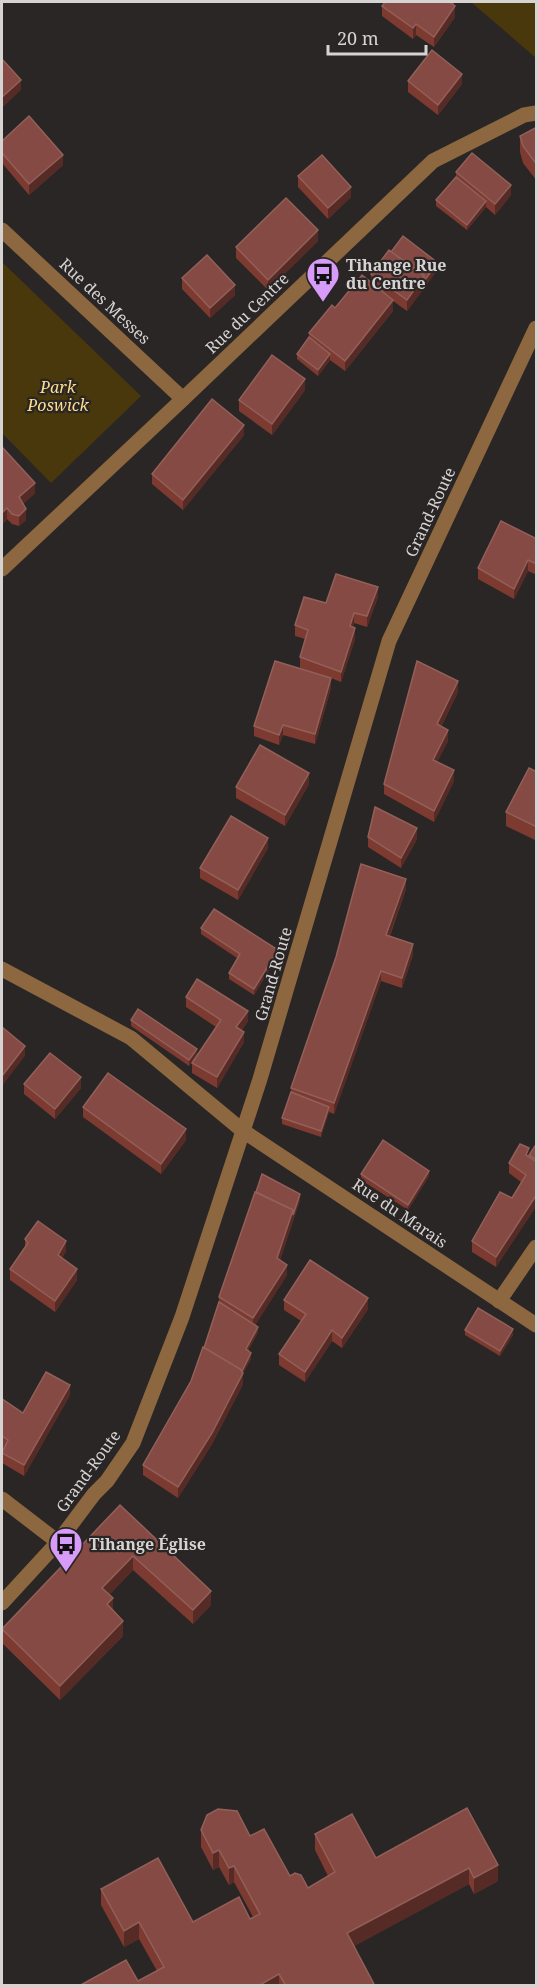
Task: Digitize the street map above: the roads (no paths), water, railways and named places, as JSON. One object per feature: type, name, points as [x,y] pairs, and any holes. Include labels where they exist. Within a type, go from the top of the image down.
[{"type":"street","name":"Rue du Centre","points":[[2,569],[433,161],[524,116],[537,113]]},
{"type":"street","name":"Rue des Messes","points":[[2,230],[183,399]]},
{"type":"street","name":"Grand-Route","points":[[2,1603],[58,1542],[94,1494],[107,1481],[133,1443],[182,1317],[260,1079],[389,641],[537,328]]},
{"type":"street","name":"Rue du Marais","points":[[2,969],[131,1038],[243,1131],[537,1325]]},
{"type":"street","points":[[499,1301],[537,1247]]},
{"type":"street","points":[[2,1499],[58,1542]]},
{"type":"place","name":"Tihange Rue du Centre","points":[[323,303]]},
{"type":"place","name":"Tihange Église","points":[[66,1573]]},
{"type":"park label","name":"Park Poswick","points":[[58,396]]}]
